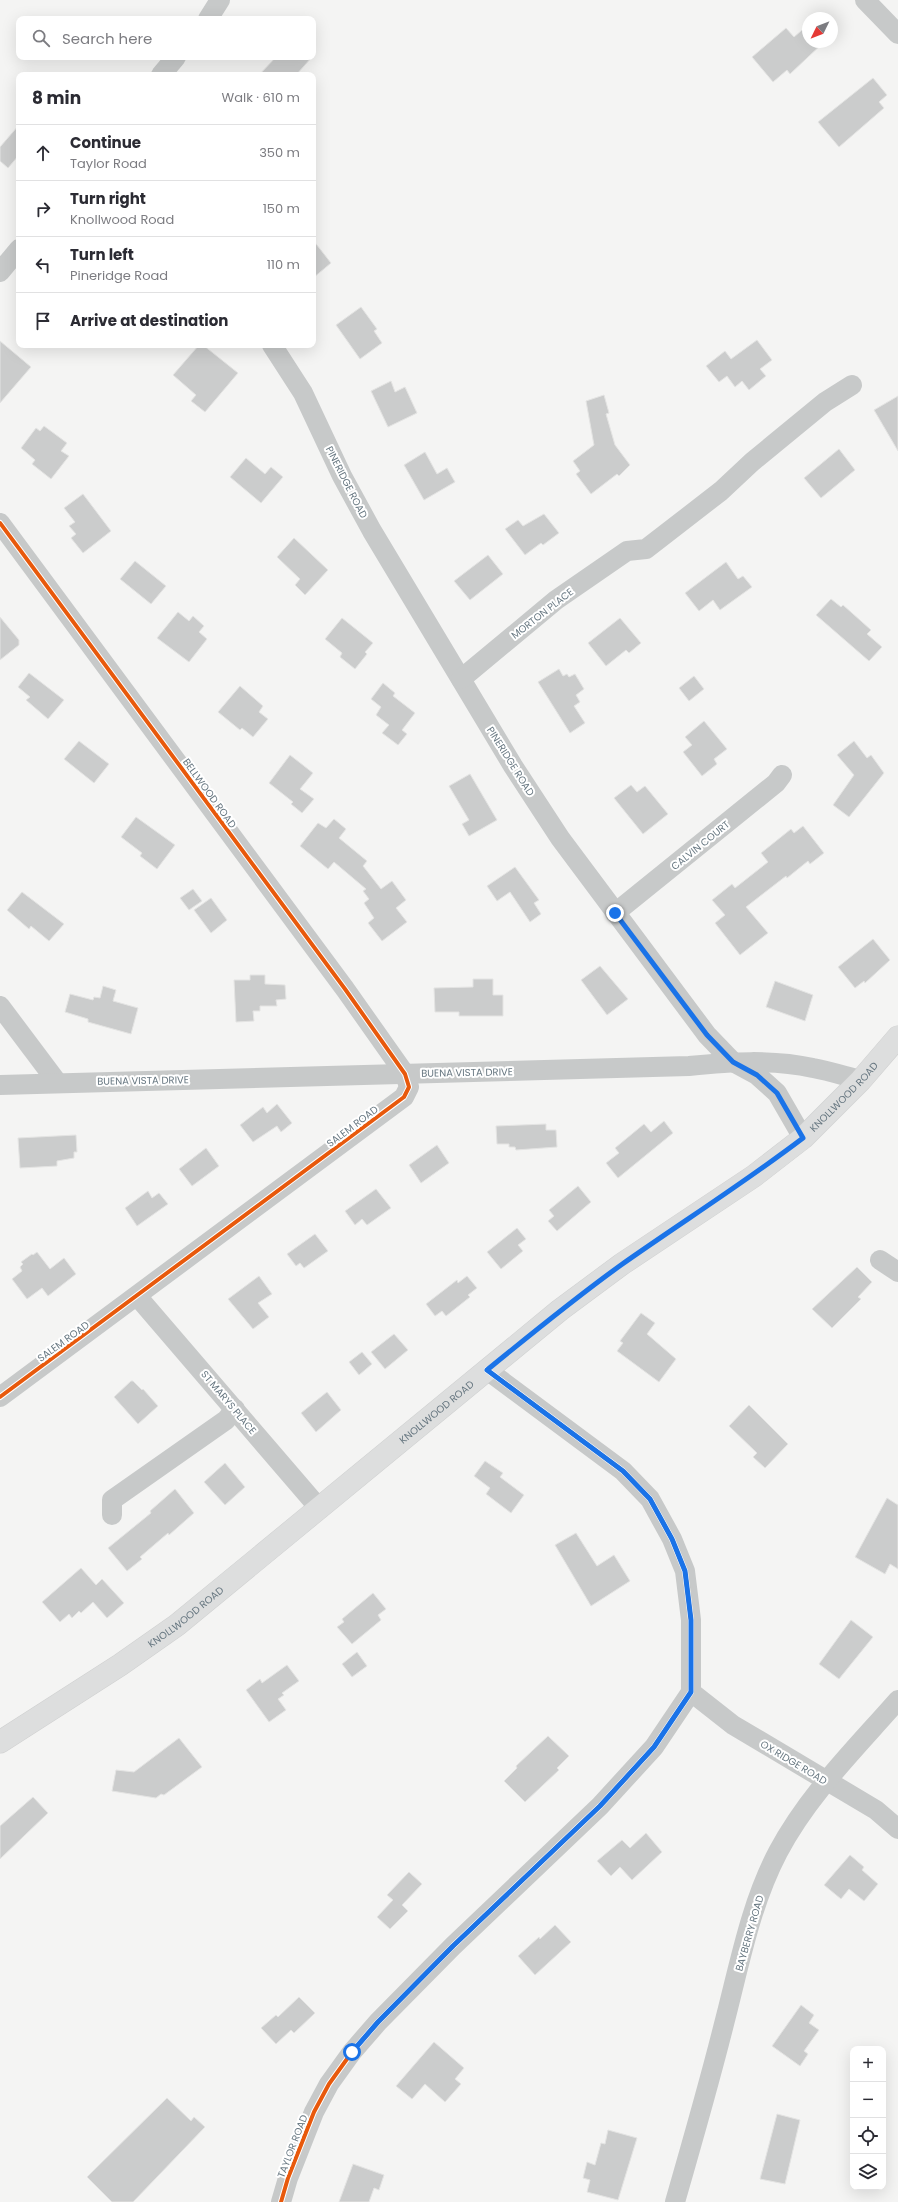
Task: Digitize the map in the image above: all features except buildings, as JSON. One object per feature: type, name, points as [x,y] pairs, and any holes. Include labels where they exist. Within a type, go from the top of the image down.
[{"type":"main road","name":"KNOLLWOOD ROAD","points":[[0,1742],[120,1665],[177,1625],[560,1310],[616,1269],[754,1176],[803,1138],[860,1080],[898,1037]]},
{"type":"street","points":[[210,16],[220,0]]},
{"type":"street","points":[[865,0],[898,34]]},
{"type":"street","points":[[164,72],[174,60]]},
{"type":"street","points":[[0,272],[16,253]]},
{"type":"street","name":"PINERIDGE ROAD","points":[[274,348],[303,393],[342,476],[372,531],[461,679],[560,838],[707,1035],[733,1062],[757,1075],[777,1093],[803,1138]]},
{"type":"street","name":"MORTON PLACE","points":[[461,679],[556,600],[627,551],[646,549],[721,491],[752,462],[825,402],[852,385]]},
{"type":"street","name":"BELLWOOD ROAD","points":[[0,523],[345,989],[405,1074]]},
{"type":"street","name":"CALVIN COURT","points":[[615,913],[776,783],[782,775]]},
{"type":"street","points":[[0,1006],[56,1082]]},
{"type":"street","name":"BUENA VISTA DRIVE","points":[[0,1085],[56,1082],[689,1066],[733,1062],[811,1067],[860,1080]]},
{"type":"street","name":"SALEM ROAD","points":[[0,1397],[404,1097],[409,1087],[405,1074]]},
{"type":"street","points":[[880,1260],[898,1272]]},
{"type":"street","name":"ST MARYS PLACE","points":[[137,1296],[319,1508]]},
{"type":"street","points":[[487,1370],[623,1471],[650,1499],[672,1539],[685,1571],[691,1620],[691,1692]]},
{"type":"street","points":[[112,1515],[112,1500],[226,1420],[235,1410]]},
{"type":"street","name":"OX RIDGE ROAD","points":[[691,1692],[733,1725],[876,1810],[898,1829]]},
{"type":"street","name":"TAYLOR ROAD","points":[[281,2202],[288,2178],[314,2112],[329,2084],[352,2052],[378,2022],[453,1946],[600,1806],[654,1747],[691,1692]]},
{"type":"street","name":"BAYBERRY ROAD","points":[[675,2202],[707,2092],[745,1941],[759,1897],[778,1852],[804,1812],[827,1782],[898,1700]]},
{"type":"cycle path","points":[[0,523],[345,989],[405,1074],[409,1087],[404,1097],[0,1397]]},
{"type":"cycle path","points":[[281,2202],[288,2178],[314,2112],[329,2084],[352,2052],[378,2022],[453,1946],[600,1806],[654,1747],[691,1692],[691,1620],[685,1571],[672,1539],[650,1499],[623,1471],[487,1370]]},
{"type":"route","points":[[352,2052],[378,2022],[453,1946],[600,1806],[654,1747],[691,1692],[691,1620],[685,1571],[672,1539],[650,1499],[623,1471],[487,1370],[560,1310],[622,1264],[754,1176],[803,1138],[777,1093],[757,1075],[733,1062],[707,1035],[615,913]]}]
